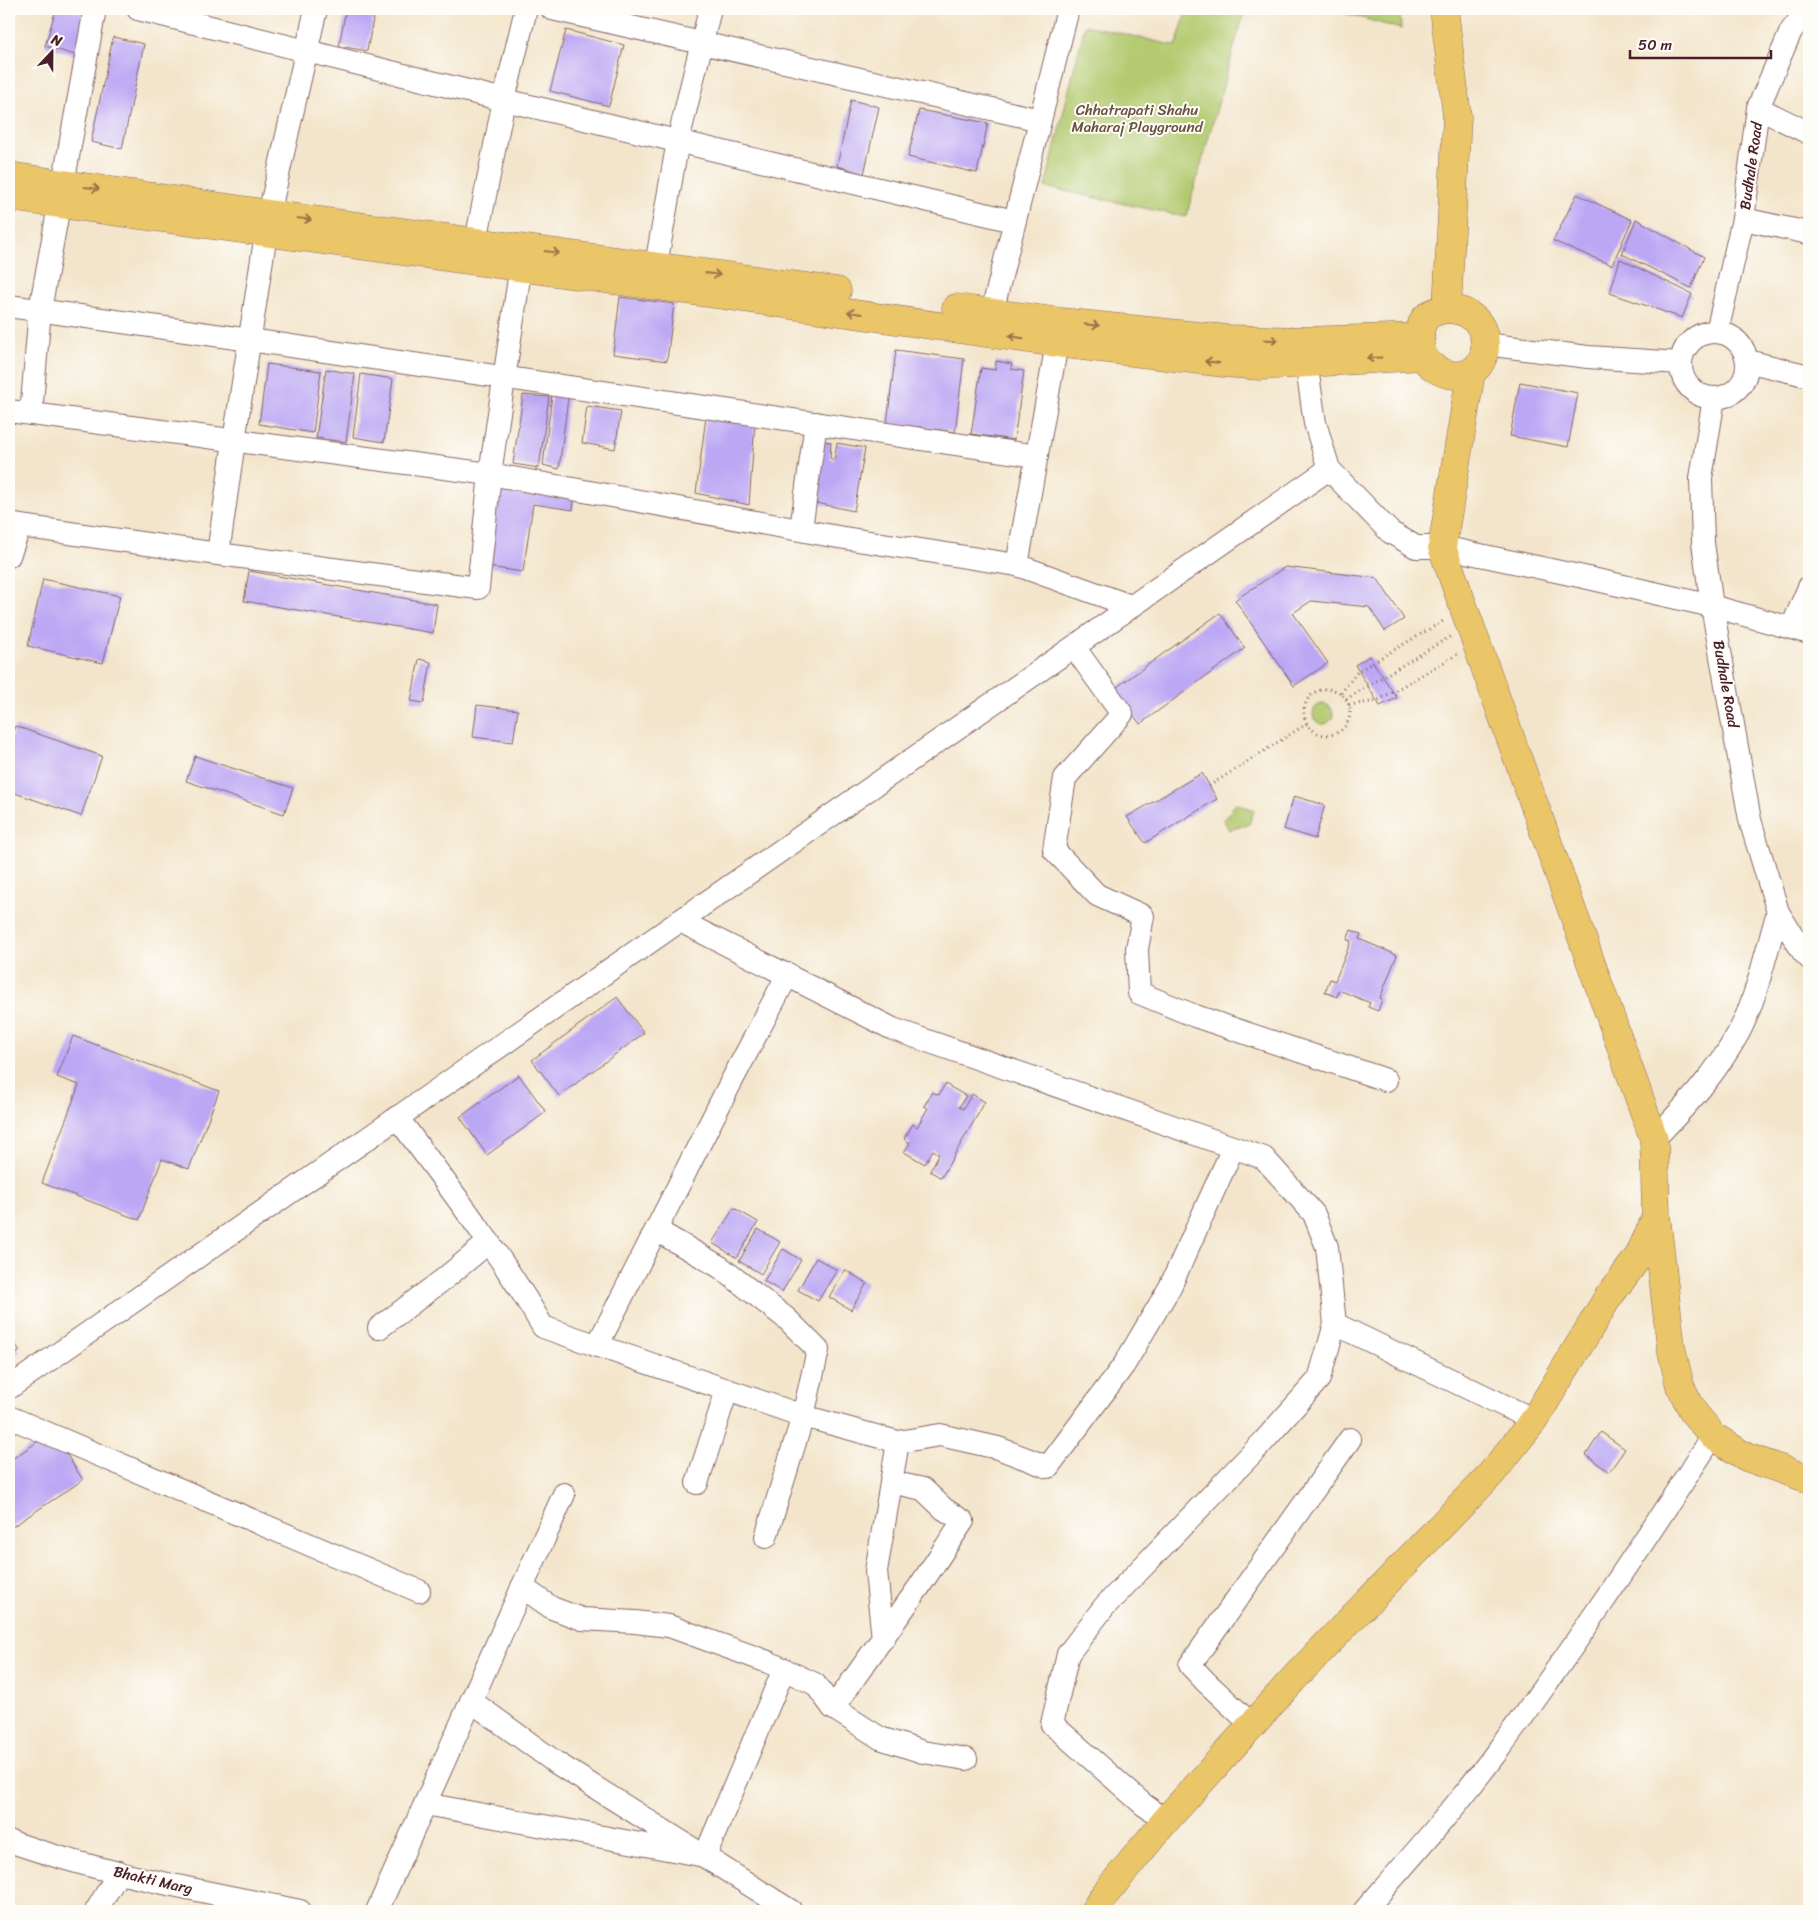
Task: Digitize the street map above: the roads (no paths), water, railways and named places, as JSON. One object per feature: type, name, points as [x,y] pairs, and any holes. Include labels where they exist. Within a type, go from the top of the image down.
[{"type":"main road","points":[[1444,9],[1458,116],[1447,309]]},
{"type":"main road","points":[[9,176],[61,194],[1059,332],[1227,340],[1305,351],[1421,346]]},
{"type":"main road","points":[[9,197],[61,194]]},
{"type":"main road","points":[[268,224],[476,241],[522,257]]},
{"type":"main road","points":[[1447,309],[1459,310],[1470,315],[1481,328],[1485,344],[1484,355],[1478,365],[1470,372],[1459,375],[1440,371],[1431,366],[1421,346],[1423,320],[1428,315],[1447,309]]},
{"type":"main road","points":[[1470,372],[1442,547],[1654,1139],[1656,1215],[1671,1347],[1680,1386],[1694,1413],[1713,1436],[1746,1457],[1809,1479]]},
{"type":"main road","points":[[1094,1911],[1105,1894],[1166,1820],[1298,1674],[1492,1474],[1534,1420],[1607,1299],[1639,1256],[1656,1215]]},
{"type":"street","points":[[31,414],[40,310],[95,9]]},
{"type":"street","points":[[138,9],[504,100],[1014,221]]},
{"type":"street","points":[[218,554],[268,224],[316,9]]},
{"type":"street","points":[[476,241],[504,100],[526,9]]},
{"type":"street","points":[[552,9],[1040,120]]},
{"type":"street","points":[[654,275],[678,141],[710,9]]},
{"type":"street","points":[[989,323],[1068,9]]},
{"type":"street","name":"Budhale Road","points":[[1717,332],[1743,219],[1758,108],[1791,31],[1808,9]]},
{"type":"street","points":[[1758,108],[1809,133]]},
{"type":"street","points":[[1743,219],[1809,233]]},
{"type":"street","points":[[9,556],[14,525],[478,588],[490,474],[522,257]]},
{"type":"street","points":[[9,306],[1037,456]]},
{"type":"street","points":[[1017,565],[1059,332]]},
{"type":"street","points":[[1706,332],[1717,332],[1728,335],[1737,341],[1747,361],[1744,377],[1735,390],[1725,396],[1714,398],[1694,391],[1684,379],[1680,363],[1683,353],[1692,340],[1706,332]]},
{"type":"street","points":[[1485,344],[1588,357],[1680,363]]},
{"type":"street","points":[[1305,351],[1315,423],[1329,469],[1390,532],[1416,547],[1442,547],[1712,606],[1801,630],[1809,587]]},
{"type":"street","points":[[1747,361],[1809,376]]},
{"type":"street","name":"Budhale Road","points":[[1714,398],[1701,478],[1703,543],[1712,606],[1750,820],[1778,912],[1807,951]]},
{"type":"street","points":[[9,411],[490,474],[1017,565],[1131,606]]},
{"type":"street","points":[[801,529],[816,423]]},
{"type":"street","points":[[9,1388],[1329,469]]},
{"type":"street","points":[[1074,647],[1122,714],[1065,778],[1054,850],[1097,895],[1143,916],[1137,949],[1140,993],[1194,1016],[1386,1080]]},
{"type":"street","points":[[1654,1139],[1699,1092],[1740,1030],[1753,995],[1778,912]]},
{"type":"street","points":[[680,921],[788,974],[893,1029],[1264,1158],[1314,1214],[1327,1247],[1335,1324],[1318,1379],[1263,1442],[1104,1607],[1068,1654],[1052,1724],[1144,1805],[1166,1820]]},
{"type":"street","points":[[597,1346],[788,974]]},
{"type":"street","points":[[397,1118],[489,1242],[519,1286],[543,1327],[803,1416],[898,1442],[940,1435],[998,1448],[1048,1467],[1124,1365],[1170,1287],[1233,1148]]},
{"type":"street","points":[[656,1230],[720,1267],[787,1319],[818,1350],[803,1416],[766,1537]]},
{"type":"street","points":[[379,1328],[489,1242]]},
{"type":"street","points":[[1335,1324],[1534,1420]]},
{"type":"street","points":[[697,1483],[727,1390]]},
{"type":"street","points":[[9,1417],[419,1591]]},
{"type":"street","points":[[1364,1911],[1490,1762],[1586,1627],[1713,1436]]},
{"type":"street","points":[[1252,1725],[1190,1665],[1350,1439]]},
{"type":"street","points":[[883,1639],[876,1571],[898,1442]]},
{"type":"street","points":[[833,1708],[883,1639],[963,1521],[944,1509],[923,1489],[891,1482]]},
{"type":"street","points":[[377,1911],[564,1494]]},
{"type":"street","points":[[522,1587],[552,1608],[582,1619],[669,1626],[768,1662],[815,1684],[833,1708],[880,1738],[923,1752],[966,1759]]},
{"type":"street","points":[[705,1856],[784,1669]]},
{"type":"street","points":[[471,1701],[555,1762],[792,1911]]},
{"type":"street","points":[[425,1804],[705,1856]]},
{"type":"street","name":"Bhakti Marg","points":[[9,1841],[34,1850],[119,1872],[218,1903],[300,1911]]},
{"type":"street","points":[[96,1911],[119,1872]]},
{"type":"park label","name":"Chhatrapati Shahu Maharaj Playground","points":[[1137,118]]}]
